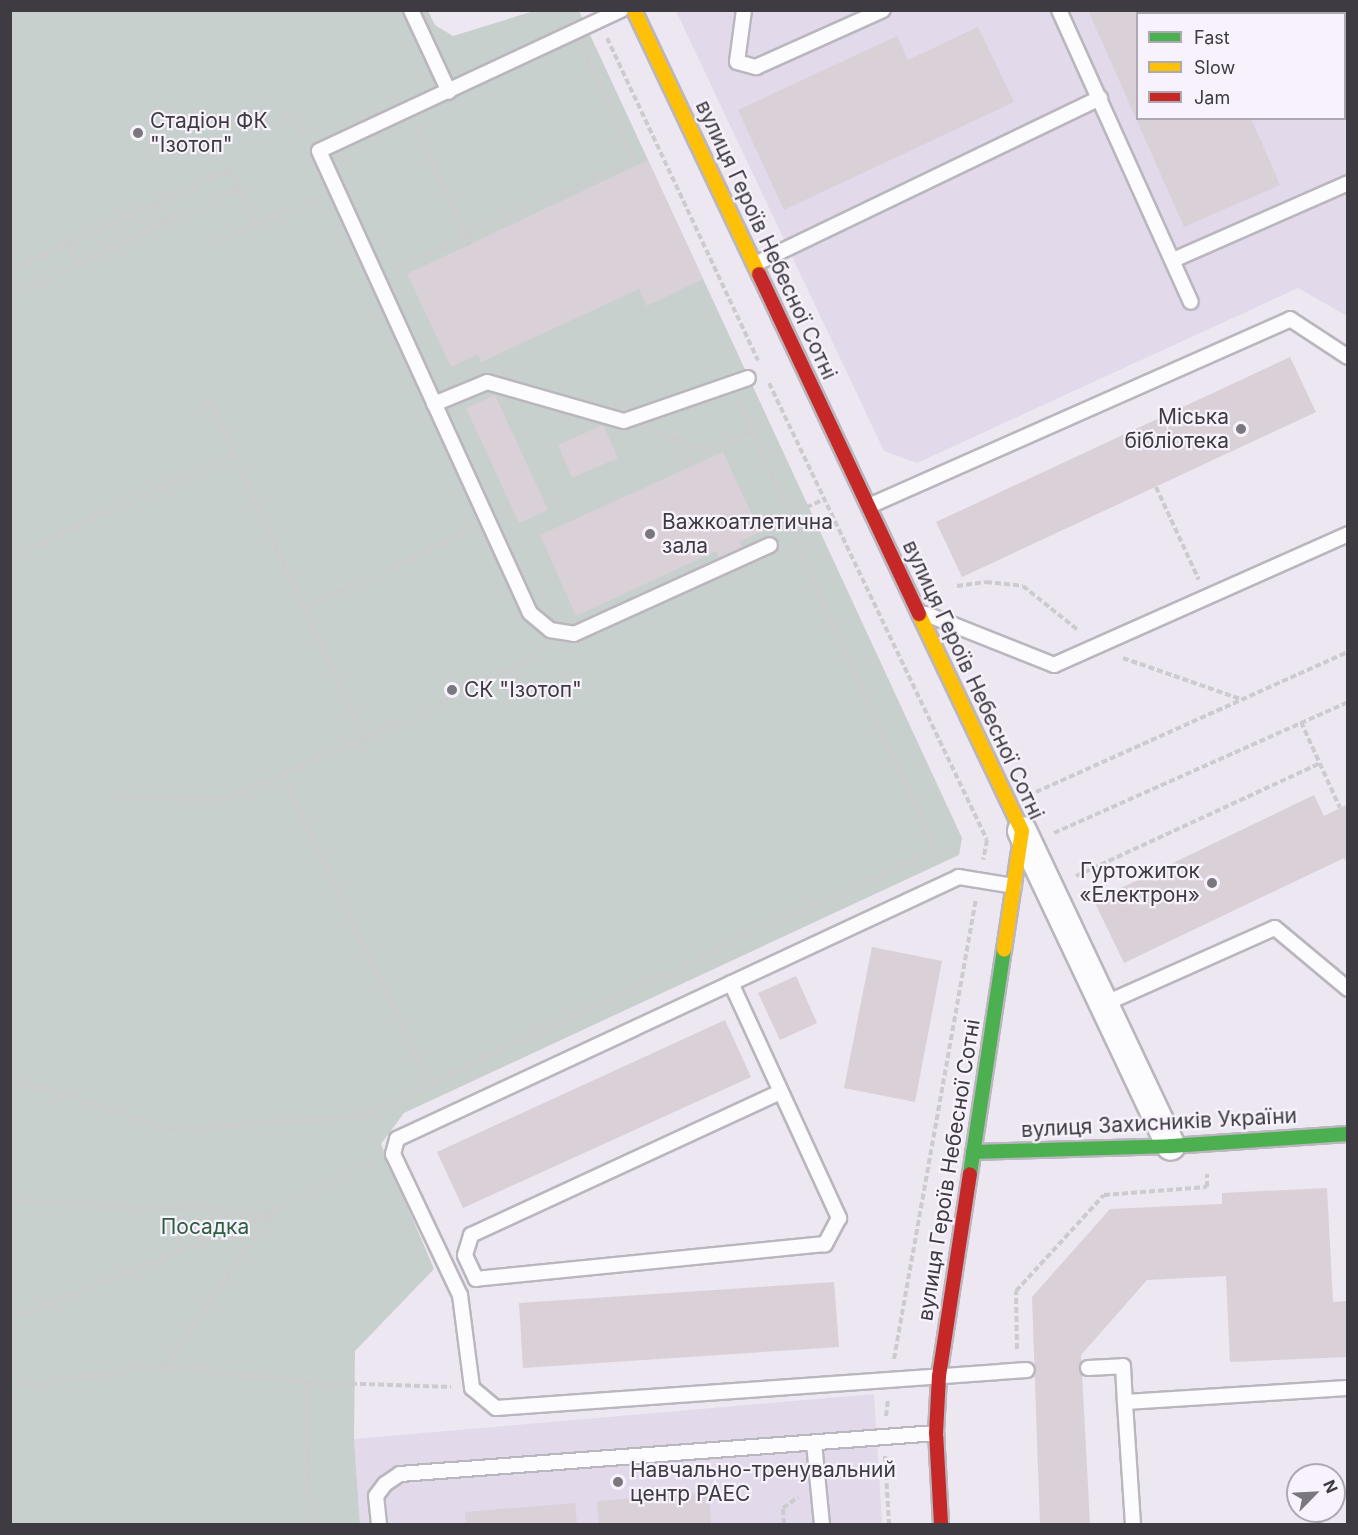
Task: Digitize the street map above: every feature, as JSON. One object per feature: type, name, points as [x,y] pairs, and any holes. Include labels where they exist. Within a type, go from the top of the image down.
[{"type":"street","name":"вулиця Героїв Небесної Сотні","points":[[634,10],[1026,838],[1014,886],[939,1376],[936,1433],[941,1524]]},
{"type":"street","points":[[1026,838],[1171,1146]]},
{"type":"street","name":"вулиця Захисників України","points":[[973,1152],[1171,1146],[1347,1134]]},
{"type":"lane","points":[[411,10],[449,92]]},
{"type":"lane","points":[[621,10],[576,33],[319,151],[375,278],[530,613],[550,630],[574,634],[770,545]]},
{"type":"lane","points":[[744,10],[736,62],[756,67],[883,10]]},
{"type":"lane","points":[[1059,10],[1191,302]]},
{"type":"lane","points":[[755,264],[1100,98]]},
{"type":"lane","points":[[1173,260],[1347,183]]},
{"type":"lane","points":[[869,506],[1290,319],[1347,357]]},
{"type":"lane","points":[[434,404],[487,382],[624,421],[748,378]]},
{"type":"lane","points":[[919,611],[1000,647],[1054,665],[1347,534]]},
{"type":"lane","points":[[1014,886],[959,876],[397,1139],[393,1154],[460,1295],[472,1388],[496,1408],[1028,1370]]},
{"type":"lane","points":[[1104,1004],[1275,928],[1347,989]]},
{"type":"lane","points":[[731,983],[839,1218],[825,1244],[476,1279],[465,1255],[471,1235],[781,1092]]},
{"type":"lane","points":[[1088,1368],[1123,1366],[1133,1524]]},
{"type":"lane","points":[[1125,1402],[1347,1388]]},
{"type":"lane","points":[[379,1524],[376,1496],[385,1484],[400,1474],[936,1433]]},
{"type":"lane","points":[[814,1443],[822,1524]]},
{"type":"path","points":[[599,22],[987,840],[982,864]]},
{"type":"path","points":[[375,278],[634,159],[576,33]]},
{"type":"path","points":[[411,110],[469,244]]},
{"type":"path","points":[[280,113],[314,140],[319,151]]},
{"type":"path","points":[[10,271],[230,170],[256,224]]},
{"type":"path","points":[[10,297],[239,188]]},
{"type":"path","points":[[221,240],[336,188]]},
{"type":"path","points":[[155,204],[164,224]]},
{"type":"path","points":[[68,244],[78,265]]},
{"type":"path","points":[[10,1078],[170,1129],[358,1117],[930,851],[931,840],[800,553],[799,534],[730,384]]},
{"type":"path","points":[[196,409],[210,402],[364,739]]},
{"type":"path","points":[[624,421],[711,451],[752,431]]},
{"type":"path","points":[[672,438],[692,466]]},
{"type":"path","points":[[10,557],[234,454]]},
{"type":"path","points":[[1156,487],[1206,597]]},
{"type":"path","points":[[790,515],[825,499]]},
{"type":"path","points":[[304,607],[488,523]]},
{"type":"path","points":[[957,586],[986,582],[1023,586],[1097,646],[1241,700]]},
{"type":"path","points":[[112,797],[225,799],[364,739],[574,634]]},
{"type":"path","points":[[1010,804],[1347,652]]},
{"type":"path","points":[[1026,838],[1347,702]]},
{"type":"path","points":[[1301,722],[1340,808]]},
{"type":"path","points":[[1074,877],[1320,763]]},
{"type":"path","points":[[283,775],[429,1084]]},
{"type":"path","points":[[889,1524],[884,1437],[890,1379],[978,887]]},
{"type":"path","points":[[10,1320],[273,1213],[393,1154]]},
{"type":"path","points":[[1017,1360],[1016,1291],[1104,1195],[1207,1187]]},
{"type":"path","points":[[10,1201],[273,1213]]},
{"type":"path","points":[[164,1366],[273,1213]]},
{"type":"path","points":[[10,1388],[164,1366],[306,1382],[472,1388]]},
{"type":"path","points":[[306,1382],[310,1524]]},
{"type":"path","points":[[784,1524],[783,1508],[818,1483]]},
{"type":"shaded area","points":[[676,11],[1314,12],[1136,12],[1136,120],[1346,120],[1347,32],[1347,316],[1298,288],[917,463],[884,451]]},
{"type":"shaded area","name":"Навчально-тренувальний центр РАЕС","points":[[874,1394],[882,1524],[360,1524],[354,1439]]},
{"type":"green space","name":"СК \"Ізотоп\"","points":[[10,11],[428,11],[435,25],[453,36],[534,11],[579,11],[962,838],[959,855],[404,1113],[381,1144],[434,1269],[355,1351],[354,1439],[360,1524],[11,1524]]},
{"type":"building","points":[[1088,10],[1203,10],[1204,12],[1136,12],[1136,118]]},
{"type":"building","points":[[978,27],[1014,102],[784,210],[738,110],[897,36],[908,60]]},
{"type":"building","points":[[1137,120],[1252,120],[1280,185],[1184,227]]},
{"type":"building","points":[[648,160],[703,279],[647,306],[639,289],[481,362],[478,354],[451,367],[407,274]]},
{"type":"building","points":[[1290,357],[1316,412],[962,577],[936,522]]},
{"type":"building","points":[[495,395],[548,510],[519,523],[466,408]]},
{"type":"building","points":[[603,425],[618,458],[572,478],[558,445]]},
{"type":"building","name":"Важкоатлетична зала","points":[[723,452],[760,532],[739,542],[745,553],[722,563],[716,551],[576,616],[540,535]]},
{"type":"building","name":"Гуртожиток «Електрон»","points":[[1314,795],[1324,816],[1348,804],[1348,865],[1344,858],[1124,963],[1094,901]]},
{"type":"building","points":[[872,947],[942,961],[915,1102],[844,1088]]},
{"type":"building","points":[[796,976],[817,1023],[780,1040],[758,993]]},
{"type":"building","points":[[725,1020],[751,1077],[463,1208],[437,1152]]},
{"type":"building","points":[[1327,1188],[1333,1302],[1348,1301],[1348,1357],[1230,1362],[1226,1276],[1147,1280],[1081,1355],[1090,1524],[1040,1524],[1032,1297],[1110,1209],[1222,1204],[1222,1193]]},
{"type":"building","points":[[834,1282],[839,1347],[523,1368],[519,1303]]},
{"type":"building","points":[[709,1492],[711,1524],[599,1524],[597,1501]]},
{"type":"building","points":[[575,1503],[577,1524],[466,1524],[465,1512]]},
{"type":"traffic: fast","points":[[970,1174],[1004,950]]},
{"type":"traffic: fast","points":[[973,1152],[1171,1146],[1348,1134]]},
{"type":"traffic: slow","points":[[634,10],[759,274]]},
{"type":"traffic: slow","points":[[919,614],[1022,831],[1004,950]]},
{"type":"traffic: jam","points":[[759,274],[919,614]]},
{"type":"traffic: jam","points":[[941,1524],[936,1433],[939,1376],[970,1174]]},
{"type":"place","name":"Стадіон ФК \"Ізотоп\"","points":[[138,133]]},
{"type":"place","name":"Міська бібліотека","points":[[1241,429]]},
{"type":"place","name":"Важкоатлетична зала","points":[[650,534]]},
{"type":"place","name":"СК \"Ізотоп\"","points":[[452,690]]},
{"type":"place","name":"Гуртожиток «Електрон»","points":[[1212,883]]},
{"type":"place","name":"Навчально-тренувальний центр РАЕС","points":[[618,1482]]},
{"type":"park label","name":"Посадка","points":[[205,1227]]}]
